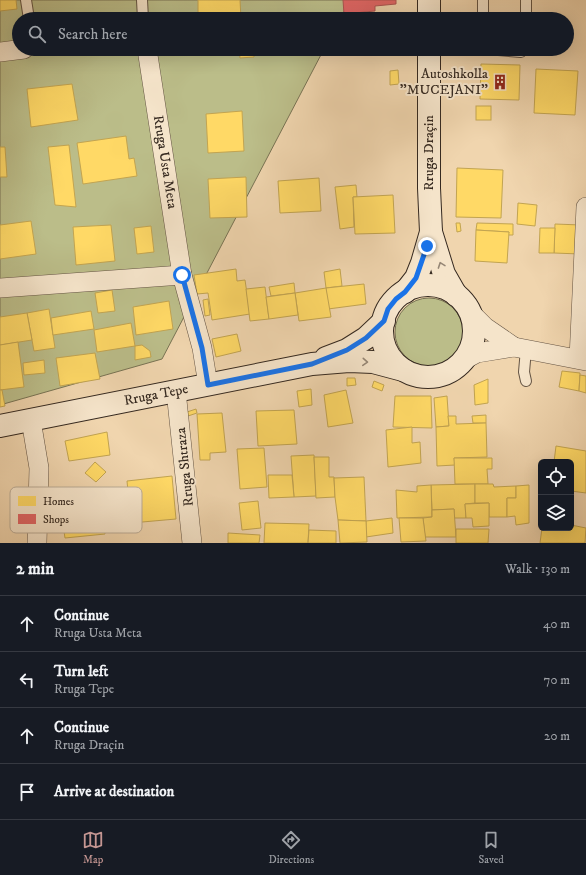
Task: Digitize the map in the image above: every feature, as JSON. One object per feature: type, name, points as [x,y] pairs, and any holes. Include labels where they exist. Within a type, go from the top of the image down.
[{"type":"main road","points":[[429,0],[429,12]]},
{"type":"main road","name":"Rruga Draçin","points":[[429,56],[429,188],[431,232],[444,274],[456,295]]},
{"type":"main road","name":"Rruga Draçin","points":[[405,292],[416,278],[431,232]]},
{"type":"main road","name":"Rruga Tepe","points":[[0,426],[312,364],[349,361],[373,362],[403,370],[419,377],[436,377],[452,371],[464,360],[472,345],[474,334],[470,312],[464,302],[445,288],[431,286],[418,287],[405,292],[396,299],[388,309],[382,335],[386,349],[393,361],[403,370]]},
{"type":"main road","name":"Rruga Tepe","points":[[312,364],[347,350],[366,338],[384,321]]},
{"type":"street","points":[[0,52],[12,50]]},
{"type":"street","name":"Rruga Usta Meta","points":[[148,56],[182,275],[202,348],[208,385]]},
{"type":"street","name":"Rruga Tepe","points":[[464,360],[477,353],[520,348],[583,360],[586,207]]},
{"type":"street","points":[[0,288],[182,275]]},
{"type":"street","name":"Rruga Tepe","points":[[470,312],[484,328],[520,348]]},
{"type":"street","name":"Rruga Shtraza","points":[[176,391],[192,543]]},
{"type":"street","points":[[31,420],[39,468],[38,487]]},
{"type":"street","points":[[37,533],[37,543]]},
{"type":"lane","points":[[26,0],[28,12]]},
{"type":"lane","points":[[142,0],[143,12]]},
{"type":"lane","points":[[483,0],[483,12]]},
{"type":"lane","points":[[526,0],[526,12]]},
{"type":"lane","points":[[520,348],[526,381]]},
{"type":"green space","points":[[0,0],[350,0],[344,12],[12,12],[12,56],[320,56],[162,359],[0,405]]},
{"type":"green space","points":[[429,298],[442,301],[453,308],[460,319],[463,332],[460,345],[453,356],[442,363],[429,366],[416,363],[405,356],[398,345],[395,332],[398,319],[405,308],[416,301]]},
{"type":"building: Homes","points":[[0,0],[16,0],[17,9],[0,11]]},
{"type":"building: Homes","points":[[198,0],[240,0],[241,12],[198,12]]},
{"type":"building: Homes","points":[[240,56],[254,56],[254,57],[240,58]]},
{"type":"building: Homes","name":"Autoshkolla \"MUCEJANI\"","points":[[481,64],[520,65],[519,100],[480,99]]},
{"type":"building: Homes","points":[[536,69],[578,71],[575,115],[534,113]]},
{"type":"building: Homes","points":[[398,70],[399,84],[390,85],[390,71]]},
{"type":"building: Homes","points":[[72,84],[78,120],[31,127],[27,89]]},
{"type":"building: Homes","points":[[476,106],[491,106],[491,120],[476,120]]},
{"type":"building: Homes","points":[[242,111],[244,151],[208,153],[206,114]]},
{"type":"building: Homes","points":[[126,136],[129,159],[134,158],[137,176],[83,184],[77,143]]},
{"type":"building: Homes","points":[[69,145],[76,207],[55,205],[48,147]]},
{"type":"building: Homes","points":[[0,147],[5,147],[7,177],[0,177]]},
{"type":"building: Homes","points":[[457,168],[503,170],[501,218],[456,217]]},
{"type":"building: Homes","points":[[246,177],[247,217],[210,218],[208,179]]},
{"type":"building: Homes","points":[[319,178],[321,211],[280,213],[278,181]]},
{"type":"building: Homes","points":[[356,185],[357,197],[353,197],[354,227],[340,229],[335,187]]},
{"type":"building: Homes","points":[[393,195],[395,233],[355,234],[353,197]]},
{"type":"building: Homes","points":[[518,203],[537,205],[535,226],[517,224]]},
{"type":"building: Homes","points":[[31,221],[36,254],[0,259],[0,225]]},
{"type":"building: Homes","points":[[456,223],[460,223],[461,231],[457,232]]},
{"type":"building: Homes","points":[[477,223],[513,224],[513,235],[508,235],[509,232],[476,230]]},
{"type":"building: Homes","points":[[555,224],[581,225],[580,254],[554,253]]},
{"type":"building: Homes","points":[[111,225],[115,261],[76,265],[73,227]]},
{"type":"building: Homes","points":[[151,226],[154,252],[137,254],[134,228]]},
{"type":"building: Homes","points":[[540,228],[555,228],[554,253],[539,253]]},
{"type":"building: Homes","points":[[476,230],[509,232],[507,263],[475,261]]},
{"type":"building: Homes","points":[[236,269],[237,281],[245,280],[250,314],[212,320],[208,293],[197,294],[194,275]]},
{"type":"building: Homes","points":[[340,269],[342,286],[326,288],[324,272]]},
{"type":"building: Homes","points":[[294,283],[295,293],[271,296],[269,287]]},
{"type":"building: Homes","points":[[364,284],[366,304],[328,309],[326,288]]},
{"type":"building: Homes","points":[[265,287],[269,319],[250,321],[246,289]]},
{"type":"building: Homes","points":[[326,288],[331,317],[299,321],[295,293]]},
{"type":"building: Homes","points":[[112,290],[115,311],[98,313],[95,293]]},
{"type":"building: Homes","points":[[295,293],[298,315],[269,319],[266,297]]},
{"type":"building: Homes","points":[[208,299],[210,315],[205,316],[203,300]]},
{"type":"building: Homes","points":[[169,301],[173,329],[136,335],[133,307]]},
{"type":"building: Homes","points":[[49,309],[55,348],[34,351],[27,313]]},
{"type":"building: Homes","points":[[91,311],[94,329],[53,335],[51,318]]},
{"type":"building: Homes","points":[[27,313],[32,340],[0,345],[0,317]]},
{"type":"building: Homes","points":[[131,323],[135,346],[97,352],[94,330]]},
{"type":"building: Homes","points":[[237,334],[241,351],[216,357],[212,339]]},
{"type":"building: Homes","points":[[18,342],[24,387],[0,390],[0,345]]},
{"type":"building: Homes","points":[[142,345],[150,351],[151,357],[135,360],[135,346]]},
{"type":"building: Homes","points":[[95,353],[100,379],[60,386],[56,358]]},
{"type":"building: Homes","points":[[44,360],[45,373],[24,375],[23,363]]},
{"type":"building: Homes","points":[[562,371],[580,373],[579,391],[559,387]]},
{"type":"building: Homes","points":[[580,375],[586,376],[586,393],[579,391]]},
{"type":"building: Homes","points":[[347,378],[355,378],[356,385],[347,386]]},
{"type":"building: Homes","points":[[488,379],[488,403],[475,405],[474,385]]},
{"type":"building: Homes","points":[[374,381],[384,385],[382,391],[372,387]]},
{"type":"building: Homes","points":[[311,389],[312,405],[299,407],[297,391]]},
{"type":"building: Homes","points":[[0,390],[2,390],[5,406],[0,407]]},
{"type":"building: Homes","points":[[346,390],[353,423],[328,427],[324,395]]},
{"type":"building: Homes","points":[[395,396],[431,396],[432,428],[393,427]]},
{"type":"building: Homes","points":[[447,396],[449,426],[436,427],[434,398]]},
{"type":"building: Homes","points":[[196,409],[197,413],[185,417],[184,413]]},
{"type":"building: Homes","points":[[294,410],[297,444],[258,446],[256,411]]},
{"type":"building: Homes","points":[[222,413],[226,452],[210,453],[210,460],[200,460],[197,414]]},
{"type":"building: Homes","points":[[486,415],[486,423],[473,423],[472,416]]},
{"type":"building: Homes","points":[[448,416],[456,416],[456,424],[486,423],[487,457],[454,458],[455,465],[437,466],[436,427],[449,426]]},
{"type":"building: Homes","points":[[412,427],[412,443],[420,442],[421,463],[388,467],[386,430]]},
{"type":"building: Homes","points":[[107,432],[110,455],[69,461],[65,441]]},
{"type":"building: Homes","points":[[556,446],[586,451],[586,493],[574,491],[574,459],[554,459]]},
{"type":"building: Homes","points":[[264,448],[267,487],[240,489],[237,449]]},
{"type":"building: Homes","points":[[314,455],[316,496],[294,497],[291,456]]},
{"type":"building: Homes","points":[[314,457],[329,457],[329,477],[334,477],[335,497],[316,498]]},
{"type":"building: Homes","points":[[454,458],[492,458],[492,469],[487,469],[488,484],[455,484]]},
{"type":"building: Homes","points":[[95,462],[106,472],[96,482],[85,473]]},
{"type":"building: Homes","points":[[268,475],[292,475],[294,497],[269,498]]},
{"type":"building: Homes","points":[[172,476],[176,519],[142,522],[142,487],[128,487],[127,481]]},
{"type":"building: Homes","points":[[364,477],[366,521],[338,520],[334,478]]},
{"type":"building: Homes","points":[[475,484],[475,503],[465,504],[466,518],[454,518],[454,509],[432,510],[431,485]]},
{"type":"building: Homes","points":[[475,484],[493,484],[494,487],[516,486],[516,498],[507,498],[507,517],[489,517],[489,503],[475,503]]},
{"type":"building: Homes","points":[[431,485],[432,517],[397,518],[396,490],[417,492],[417,486]]},
{"type":"building: Homes","points":[[529,485],[529,523],[516,525],[515,516],[507,517],[507,498],[516,498],[516,486]]},
{"type":"building: Homes","points":[[258,501],[261,528],[242,530],[239,503]]},
{"type":"building: Homes","points":[[489,503],[489,526],[473,527],[472,518],[466,518],[465,504]]},
{"type":"building: Homes","points":[[454,509],[456,537],[425,537],[423,518],[432,517],[432,510]]},
{"type":"building: Homes","points":[[392,518],[393,533],[366,537],[366,521]]},
{"type":"building: Homes","points":[[399,518],[423,518],[426,541],[401,542]]},
{"type":"building: Homes","points":[[338,520],[366,521],[367,542],[340,543]]},
{"type":"building: Homes","points":[[265,523],[309,524],[308,543],[264,543]]},
{"type":"building: Homes","points":[[574,526],[586,528],[585,543],[540,543],[542,531],[574,531]]},
{"type":"building: Homes","points":[[456,529],[489,529],[488,543],[456,543]]},
{"type":"building: Homes","points":[[309,530],[336,531],[336,543],[308,543]]},
{"type":"building: Homes","points":[[64,533],[105,534],[65,538]]},
{"type":"building: Homes","points":[[228,533],[260,535],[259,543],[228,543]]},
{"type":"building: Shops","points":[[343,0],[396,0],[396,4],[375,6],[375,11],[344,12]]},
{"type":"place","name":"Autoshkolla \"MUCEJANI\"","points":[[500,82]]},
{"type":"route","points":[[182,275],[202,348],[208,385],[312,364],[347,350],[366,338],[384,321],[388,309],[396,299],[405,292],[416,278],[427,246]]}]
